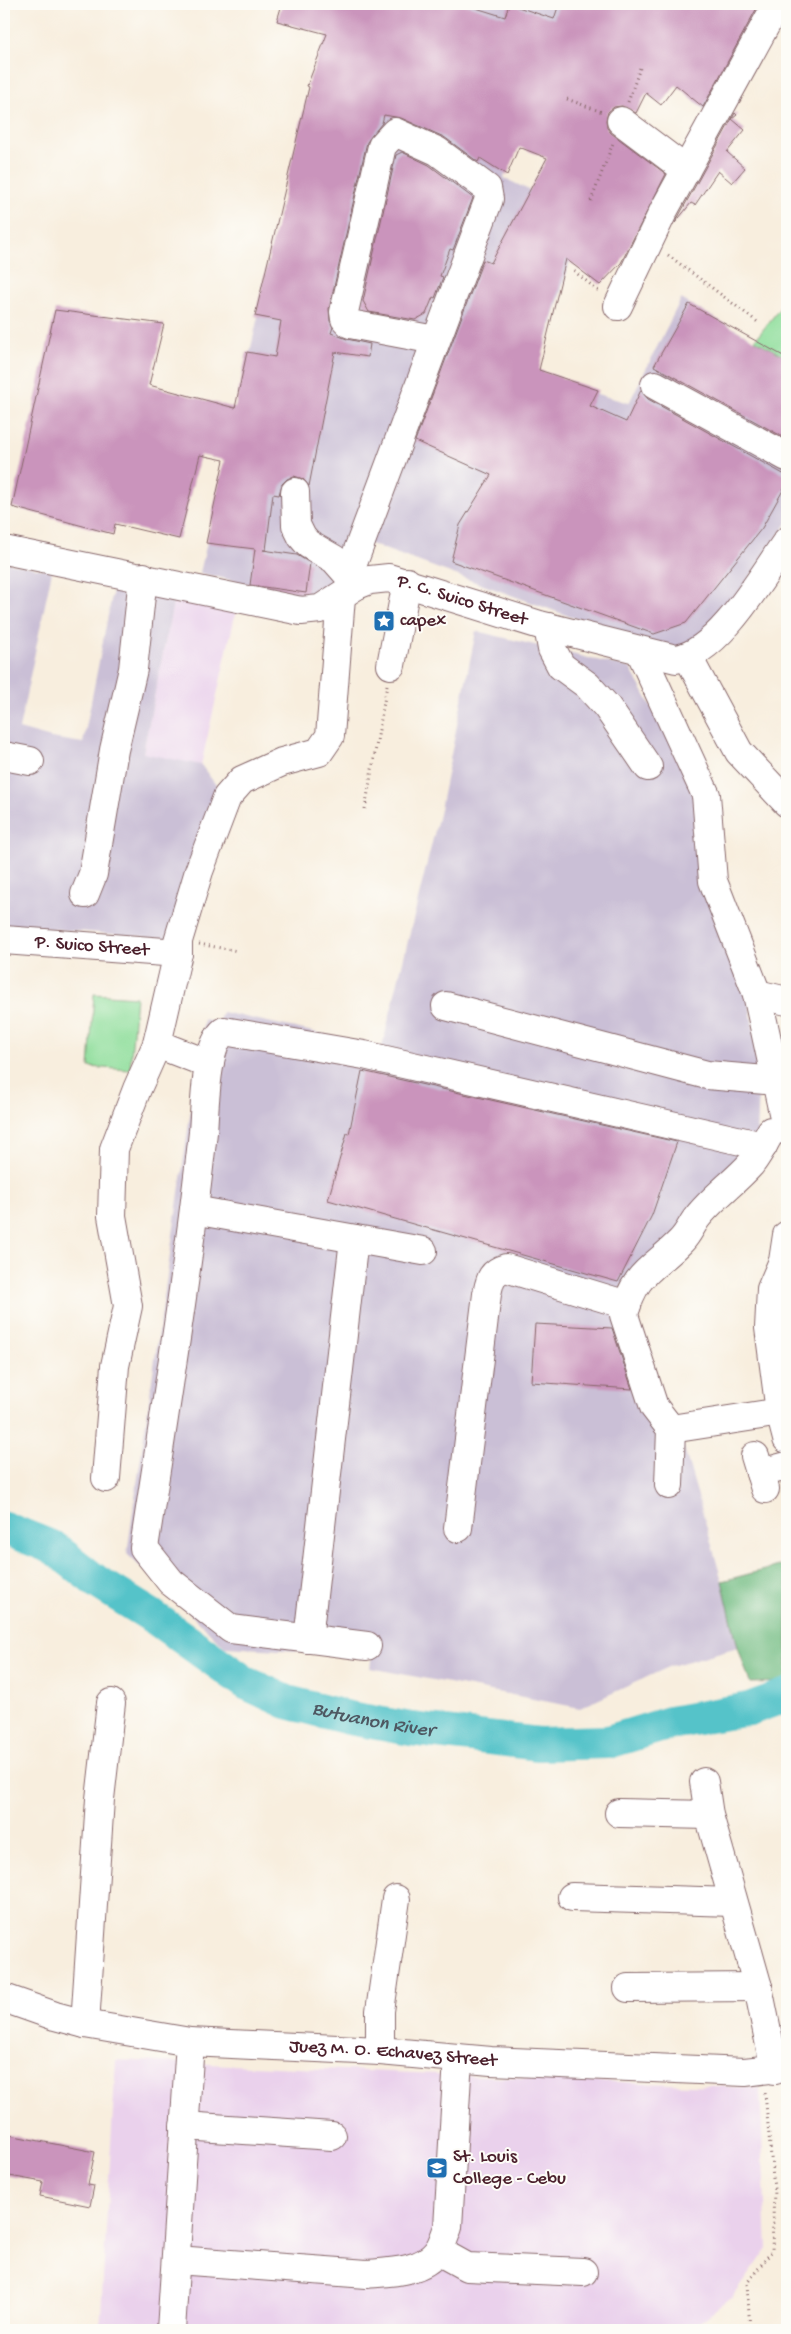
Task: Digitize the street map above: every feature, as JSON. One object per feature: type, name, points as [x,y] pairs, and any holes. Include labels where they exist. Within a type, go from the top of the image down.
[{"type":"street","points":[[618,306],[686,170],[777,4]]},
{"type":"street","points":[[621,121],[686,170]]},
{"type":"street","points":[[106,1478],[115,1366],[128,1306],[112,1216],[114,1149],[137,1088],[157,1044],[178,947],[199,871],[227,797],[242,780],[282,762],[319,752],[330,736],[349,585],[435,340],[488,199],[487,188],[438,151],[395,132],[382,146],[344,312],[345,319],[350,324],[435,340]]},
{"type":"street","points":[[655,385],[787,457]]},
{"type":"street","points":[[295,492],[296,526],[302,537],[308,544],[334,559],[349,585]]},
{"type":"street","points":[[787,541],[726,626],[712,641],[688,657],[739,752],[787,803]]},
{"type":"street","name":"P. C. Suico Street","points":[[4,550],[143,577],[301,611],[320,609],[349,585],[389,578],[548,627],[676,659],[688,657]]},
{"type":"street","points":[[85,894],[93,874],[114,750],[132,669],[143,577]]},
{"type":"street","points":[[392,665],[407,582]]},
{"type":"street","points":[[548,627],[552,649],[561,666],[587,685],[607,707],[648,767]]},
{"type":"street","points":[[640,651],[706,795],[713,881],[757,994],[785,1119],[750,1165],[697,1218],[686,1235],[642,1274],[627,1305],[624,1315],[654,1407],[671,1429],[669,1485]]},
{"type":"street","name":"P. Suico Street","points":[[4,940],[178,947]]},
{"type":"street","points":[[757,994],[787,1001]]},
{"type":"street","points":[[446,1006],[707,1074],[777,1080]]},
{"type":"street","points":[[367,1646],[231,1629],[171,1582],[144,1548],[194,1210],[210,1062],[215,1040],[224,1031],[364,1055],[763,1146]]},
{"type":"street","points":[[157,1044],[210,1062]]},
{"type":"street","points":[[194,1210],[423,1251]]},
{"type":"street","points":[[787,1235],[782,1261],[771,1290],[768,1328],[784,1411],[787,1439]]},
{"type":"street","points":[[308,1639],[354,1239]]},
{"type":"street","points":[[458,1528],[487,1294],[492,1276],[506,1268],[627,1305]]},
{"type":"street","points":[[671,1429],[784,1411]]},
{"type":"street","points":[[760,1473],[787,1466]]},
{"type":"street","points":[[85,2024],[100,1799],[111,1703]]},
{"type":"street","points":[[704,1782],[709,1815],[758,1987],[775,2069]]},
{"type":"street","points":[[619,1813],[709,1815]]},
{"type":"street","points":[[572,1897],[733,1902]]},
{"type":"street","points":[[380,2051],[380,2011],[396,1900]]},
{"type":"street","points":[[628,1988],[758,1987]]},
{"type":"street","name":"Juez M. O. Echavez Street","points":[[4,1998],[55,2016],[85,2024],[190,2042],[380,2051],[458,2059],[745,2072],[775,2069]]},
{"type":"street","points":[[171,2330],[190,2042]]},
{"type":"street","points":[[176,2260],[367,2274],[397,2272],[428,2261],[438,2251],[448,2227],[458,2059]]},
{"type":"street","points":[[184,2126],[332,2136]]},
{"type":"street","points":[[438,2251],[467,2267],[583,2272]]},
{"type":"path","points":[[591,201],[641,65]]},
{"type":"path","points":[[567,100],[621,121]]},
{"type":"path","points":[[649,242],[759,323]]},
{"type":"path","points":[[574,271],[618,306]]},
{"type":"path","points":[[365,809],[392,665]]},
{"type":"path","points":[[178,947],[238,951]]},
{"type":"path","points":[[750,2330],[747,2283],[772,2251],[775,2069]]},
{"type":"shaded area","points":[[339,4],[775,4],[711,116],[649,58],[554,28],[504,178],[583,216],[536,377],[629,403],[681,299],[787,358],[787,523],[712,633],[682,649],[654,647],[351,537],[322,601],[200,573],[309,91]]},
{"type":"shaded area","points":[[4,562],[52,571],[19,729],[51,738],[83,743],[114,585],[174,598],[143,753],[201,765],[219,789],[173,939],[4,925]]},
{"type":"shaded area","points":[[174,598],[236,611],[201,765],[143,754]]},
{"type":"shaded area","points":[[476,631],[630,668],[695,786],[747,990],[760,1068],[757,1135],[668,1241],[616,1291],[681,1437],[722,1581],[738,1647],[671,1666],[580,1708],[370,1668],[372,1655],[225,1647],[127,1554],[204,1019],[218,1023],[222,1012],[382,1047],[439,814]]},
{"type":"shaded area","name":"St. Louis College - Cebu","points":[[116,2060],[760,2088],[767,2248],[733,2296],[688,2330],[441,2325],[397,2330],[100,2330]]},
{"type":"green space","points":[[787,299],[787,358],[755,340]]},
{"type":"green space","points":[[94,994],[136,997],[130,1070],[89,1067]]},
{"type":"green space","points":[[787,1564],[787,1682],[750,1683],[738,1647],[722,1581]]},
{"type":"building","points":[[282,4],[463,4],[505,17],[509,4],[554,19],[559,4],[759,4],[703,107],[676,85],[661,105],[646,93],[636,113],[622,106],[614,107],[608,112],[607,128],[611,133],[666,174],[621,263],[600,285],[566,259],[539,370],[598,390],[590,406],[626,422],[641,390],[648,399],[787,476],[787,483],[762,528],[686,623],[654,634],[451,561],[460,525],[491,475],[415,441],[483,260],[491,263],[547,158],[519,147],[507,175],[480,158],[478,162],[444,137],[401,118],[384,115],[382,123],[367,142],[329,309],[330,321],[333,327],[331,333],[370,344],[368,357],[335,352],[309,486],[303,479],[294,476],[282,484],[279,495],[273,494],[266,550],[263,550],[297,555],[310,563],[306,593],[250,585],[255,549],[206,543],[224,460],[200,455],[179,539],[115,524],[113,534],[12,507],[55,310],[164,324],[149,385],[235,408],[247,352],[275,357],[281,321],[255,316],[309,87],[307,86],[327,34],[277,21]]},
{"type":"building","points":[[735,113],[737,115],[732,119],[745,130],[727,152],[745,168],[732,183],[718,171],[695,205],[691,203],[675,223]]},
{"type":"building","points":[[402,152],[429,165],[473,198],[453,250],[450,249],[440,276],[443,277],[435,298],[433,297],[426,314],[415,320],[369,312],[363,301],[396,155]]},
{"type":"building","points":[[689,304],[787,358],[787,439],[654,366]]},
{"type":"building","points":[[362,1071],[677,1142],[652,1215],[618,1282],[328,1200],[347,1133],[349,1134]]},
{"type":"building","points":[[535,1324],[612,1328],[632,1389],[531,1382]]},
{"type":"building","points":[[4,2134],[95,2152],[88,2185],[94,2186],[90,2206],[40,2196],[43,2182],[4,2175]]},
{"type":"waterway","name":"Butuanon River","points":[[4,1528],[54,1548],[97,1582],[152,1616],[246,1683],[287,1702],[349,1718],[411,1729],[539,1744],[608,1742],[670,1723],[749,1709],[787,1695]]},
{"type":"place","name":"capex","points":[[384,621]]},
{"type":"place","name":"St. Louis College - Cebu","points":[[437,2168]]}]
